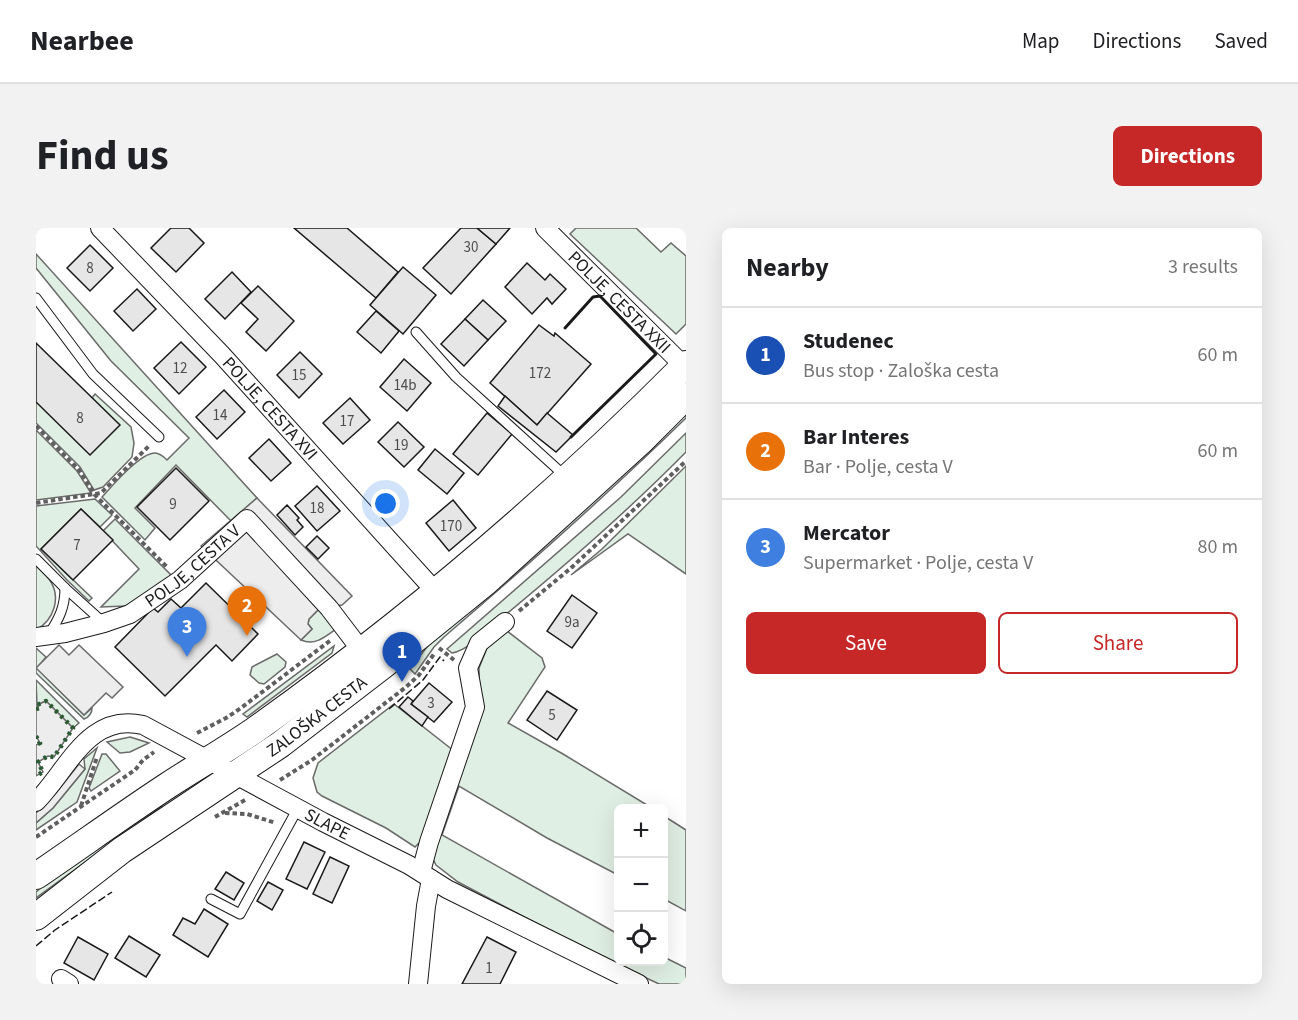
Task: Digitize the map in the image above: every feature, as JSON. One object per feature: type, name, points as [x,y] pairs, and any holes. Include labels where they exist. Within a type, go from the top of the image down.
[{"type":"main road","name":"ZALOŠKA CESTA","points":[[36,876],[253,731],[361,650],[497,540],[567,478],[685,365]]},
{"type":"main road","name":"ZALOŠKA CESTA","points":[[36,917],[122,850],[281,744],[352,691],[486,582],[639,443],[686,396]]},
{"type":"street","name":"POLJE, CESTA XVI","points":[[100,228],[222,354],[435,591]]},
{"type":"street","name":"POLJE, CESTA XXII","points":[[554,231],[685,365]]},
{"type":"street","name":"POLJE, CESTA V","points":[[42,637],[104,623],[130,614],[180,580],[248,519],[329,608],[361,650]]},
{"type":"street","points":[[418,984],[426,906],[429,842],[474,707],[468,668],[479,643],[505,622]]},
{"type":"street","name":"SLAPE","points":[[36,802],[49,789],[86,740],[118,722],[143,725],[426,876],[447,890],[639,984]]},
{"type":"lane","points":[[36,297],[93,374],[159,436]]},
{"type":"lane","points":[[416,332],[456,377],[567,478]]},
{"type":"lane","points":[[36,559],[64,588],[104,623]]},
{"type":"lane","points":[[42,637],[60,616],[64,607],[64,588]]},
{"type":"lane","points":[[211,899],[240,914],[298,808]]},
{"type":"path","points":[[36,426],[79,470],[95,495],[180,580]]},
{"type":"path","points":[[36,503],[101,493],[159,436]]},
{"type":"path","points":[[505,622],[571,568],[686,461]]},
{"type":"path","points":[[193,734],[226,718],[336,636]]},
{"type":"path","points":[[439,648],[448,656]]},
{"type":"path","points":[[402,682],[406,687]]},
{"type":"path","points":[[36,837],[135,770],[143,760],[156,751]]},
{"type":"path","points":[[81,806],[98,754]]},
{"type":"path","name":"ZALOŠKA CESTA","points":[[290,774],[312,759]]},
{"type":"path","points":[[214,817],[247,798]]},
{"type":"path","points":[[44,832],[47,838]]},
{"type":"green space","points":[[576,228],[636,228],[661,252],[671,243],[686,256],[686,324],[676,334],[570,234]]},
{"type":"green space","points":[[36,254],[257,498],[231,521],[176,465],[135,508],[155,528],[145,540],[102,497],[142,458],[155,453],[167,460],[189,438],[111,361],[36,268]]},
{"type":"green space","points":[[95,394],[131,427],[134,443],[132,457],[103,487],[94,490],[80,467],[36,423],[36,402],[92,398]]},
{"type":"green space","points":[[686,411],[686,418],[627,474],[444,637],[415,674],[410,669],[430,643]]},
{"type":"green space","points":[[36,430],[77,471],[91,493],[36,500]]},
{"type":"green space","points":[[686,433],[686,452],[597,536],[472,643],[452,653],[447,649],[621,497]]},
{"type":"green space","points":[[686,466],[686,574],[628,534],[571,575],[602,549]]},
{"type":"green space","points":[[95,499],[112,515],[100,527],[81,509],[41,549],[92,598],[89,601],[36,546],[36,506]]},
{"type":"green space","points":[[115,519],[172,576],[126,606],[101,607],[139,569],[103,531]]},
{"type":"green space","points":[[36,565],[53,586],[55,600],[51,614],[36,630]]},
{"type":"green space","points":[[319,609],[336,629],[324,638],[315,641],[301,640],[312,629],[308,624],[309,619]]},
{"type":"green space","points":[[507,631],[542,658],[545,667],[508,723],[645,804],[614,804],[614,873],[547,838],[459,786],[442,835],[614,932],[614,963],[458,882],[436,865],[432,857],[480,708],[479,668],[487,648]]},
{"type":"green space","points":[[334,646],[332,653],[247,717],[243,714]]},
{"type":"green space","points":[[36,648],[46,657],[37,668],[84,715],[92,708],[91,714],[84,719],[36,673]]},
{"type":"green space","points":[[277,654],[286,662],[285,667],[264,684],[259,683],[250,675],[252,667]]},
{"type":"green space","points":[[36,680],[79,723],[73,728],[46,701],[37,705]]},
{"type":"green space","points":[[394,704],[454,751],[424,838],[415,847],[386,828],[322,796],[317,792],[313,778],[318,763]]},
{"type":"green space","points":[[130,737],[149,743],[130,752],[120,753],[107,742]]},
{"type":"green space","points":[[97,748],[77,802],[36,830],[36,823],[53,808],[85,769],[84,759]]},
{"type":"green space","points":[[102,754],[106,754],[120,771],[91,791],[89,788]]},
{"type":"green space","points":[[158,804],[162,806],[36,898],[36,892],[61,871]]},
{"type":"green space","points":[[668,819],[686,830],[686,911],[668,901]]},
{"type":"green space","points":[[668,959],[686,968],[686,984],[659,984],[621,966],[668,966]]},
{"type":"shaded area","points":[[257,498],[352,596],[342,605],[319,609],[309,619],[308,624],[312,629],[301,640],[201,546]]},
{"type":"shaded area","points":[[59,645],[69,655],[79,645],[123,687],[112,698],[106,693],[84,715],[36,668]]},
{"type":"shaded area","points":[[46,701],[73,728],[54,757],[48,756],[38,762],[43,772],[36,776],[36,745],[40,743],[36,736],[36,709],[37,705]]},
{"type":"shaded area","points":[[79,764],[85,769],[53,808],[36,823],[36,813],[56,793]]},
{"type":"building","points":[[171,228],[189,228],[204,243],[176,272],[151,248]]},
{"type":"building","points":[[294,228],[347,228],[398,272],[376,298]]},
{"type":"building","points":[[461,228],[477,228],[496,244],[451,294],[423,268]]},
{"type":"building","points":[[477,228],[510,228],[496,244]]},
{"type":"building","points":[[90,245],[113,268],[90,291],[67,268]]},
{"type":"building","points":[[527,263],[545,280],[550,274],[566,289],[552,304],[547,298],[532,314],[505,287]]},
{"type":"building","points":[[403,267],[436,295],[403,334],[370,305]]},
{"type":"building","points":[[232,272],[251,292],[225,319],[205,299]]},
{"type":"building","points":[[258,286],[294,321],[266,351],[246,332],[258,319],[241,303]]},
{"type":"building","points":[[137,289],[156,309],[133,331],[114,311]]},
{"type":"building","points":[[483,300],[506,321],[488,340],[465,319]]},
{"type":"building","points":[[376,311],[399,331],[381,353],[357,332]]},
{"type":"building","points":[[465,319],[488,340],[464,366],[441,344]]},
{"type":"building","points":[[539,325],[554,336],[555,333],[591,364],[537,425],[490,383]]},
{"type":"building","points":[[181,342],[206,367],[179,394],[154,368]]},
{"type":"building","points":[[36,343],[120,425],[90,455],[36,402]]},
{"type":"building","points":[[300,352],[322,374],[299,398],[277,375]]},
{"type":"building","points":[[404,359],[431,383],[407,411],[380,387]]},
{"type":"building","points":[[224,390],[245,412],[217,439],[196,417]]},
{"type":"building","points":[[505,396],[537,425],[547,413],[573,435],[556,452],[498,406]]},
{"type":"building","points":[[350,398],[370,420],[343,444],[323,423]]},
{"type":"building","points":[[487,413],[512,434],[478,475],[453,454]]},
{"type":"building","points":[[398,422],[424,447],[404,467],[378,442]]},
{"type":"building","points":[[269,439],[291,463],[271,481],[249,458]]},
{"type":"building","points":[[435,449],[464,473],[447,494],[418,470]]},
{"type":"building","points":[[176,468],[209,501],[170,540],[137,507]]},
{"type":"building","points":[[317,486],[340,511],[317,531],[295,506]]},
{"type":"building","points":[[453,500],[476,528],[449,551],[426,523]]},
{"type":"building","points":[[287,505],[299,518],[297,520],[303,527],[295,535],[277,515]]},
{"type":"building","points":[[81,509],[113,540],[73,580],[41,549]]},
{"type":"building","points":[[317,536],[329,548],[318,559],[306,547]]},
{"type":"building","points":[[206,583],[258,634],[232,661],[216,645],[165,696],[115,647],[153,608],[158,612],[171,599],[181,608]]},
{"type":"building","points":[[572,595],[597,613],[572,648],[547,631]]},
{"type":"building","points":[[429,683],[452,702],[434,722],[411,704]]},
{"type":"building","points":[[547,691],[577,710],[557,740],[527,720]]},
{"type":"building","points":[[408,697],[413,701],[411,704],[428,717],[422,726],[399,707]]},
{"type":"building","points":[[304,842],[325,852],[307,889],[286,879]]},
{"type":"building","points":[[330,857],[349,866],[332,903],[313,894]]},
{"type":"building","points":[[226,872],[244,883],[234,900],[215,889]]},
{"type":"building","points":[[268,882],[283,890],[272,910],[257,901]]},
{"type":"building","points":[[204,909],[228,924],[208,957],[173,935],[183,918],[195,924]]},
{"type":"building","points":[[129,936],[160,955],[146,977],[115,958]]},
{"type":"building","points":[[78,937],[108,954],[94,980],[64,963]]},
{"type":"building","points":[[487,937],[516,952],[500,984],[462,984]]},
{"type":"hedge","points":[[36,709],[39,708],[37,705],[46,701],[73,728],[54,757],[48,756],[38,762],[43,772],[36,776]]},
{"type":"hedge","points":[[36,736],[40,743],[36,745]]},
{"type":"fence","points":[[389,709],[423,680],[440,657],[444,661]]},
{"type":"fence","points":[[36,946],[55,930],[112,892]]},
{"type":"wall","points":[[565,328],[593,297],[600,296],[656,354],[571,437]]},
{"type":"place","name":"Bar Interes","points":[[247,636]]},
{"type":"place","name":"Mercator","points":[[187,657]]},
{"type":"place","name":"Studenec","points":[[402,682]]}]
